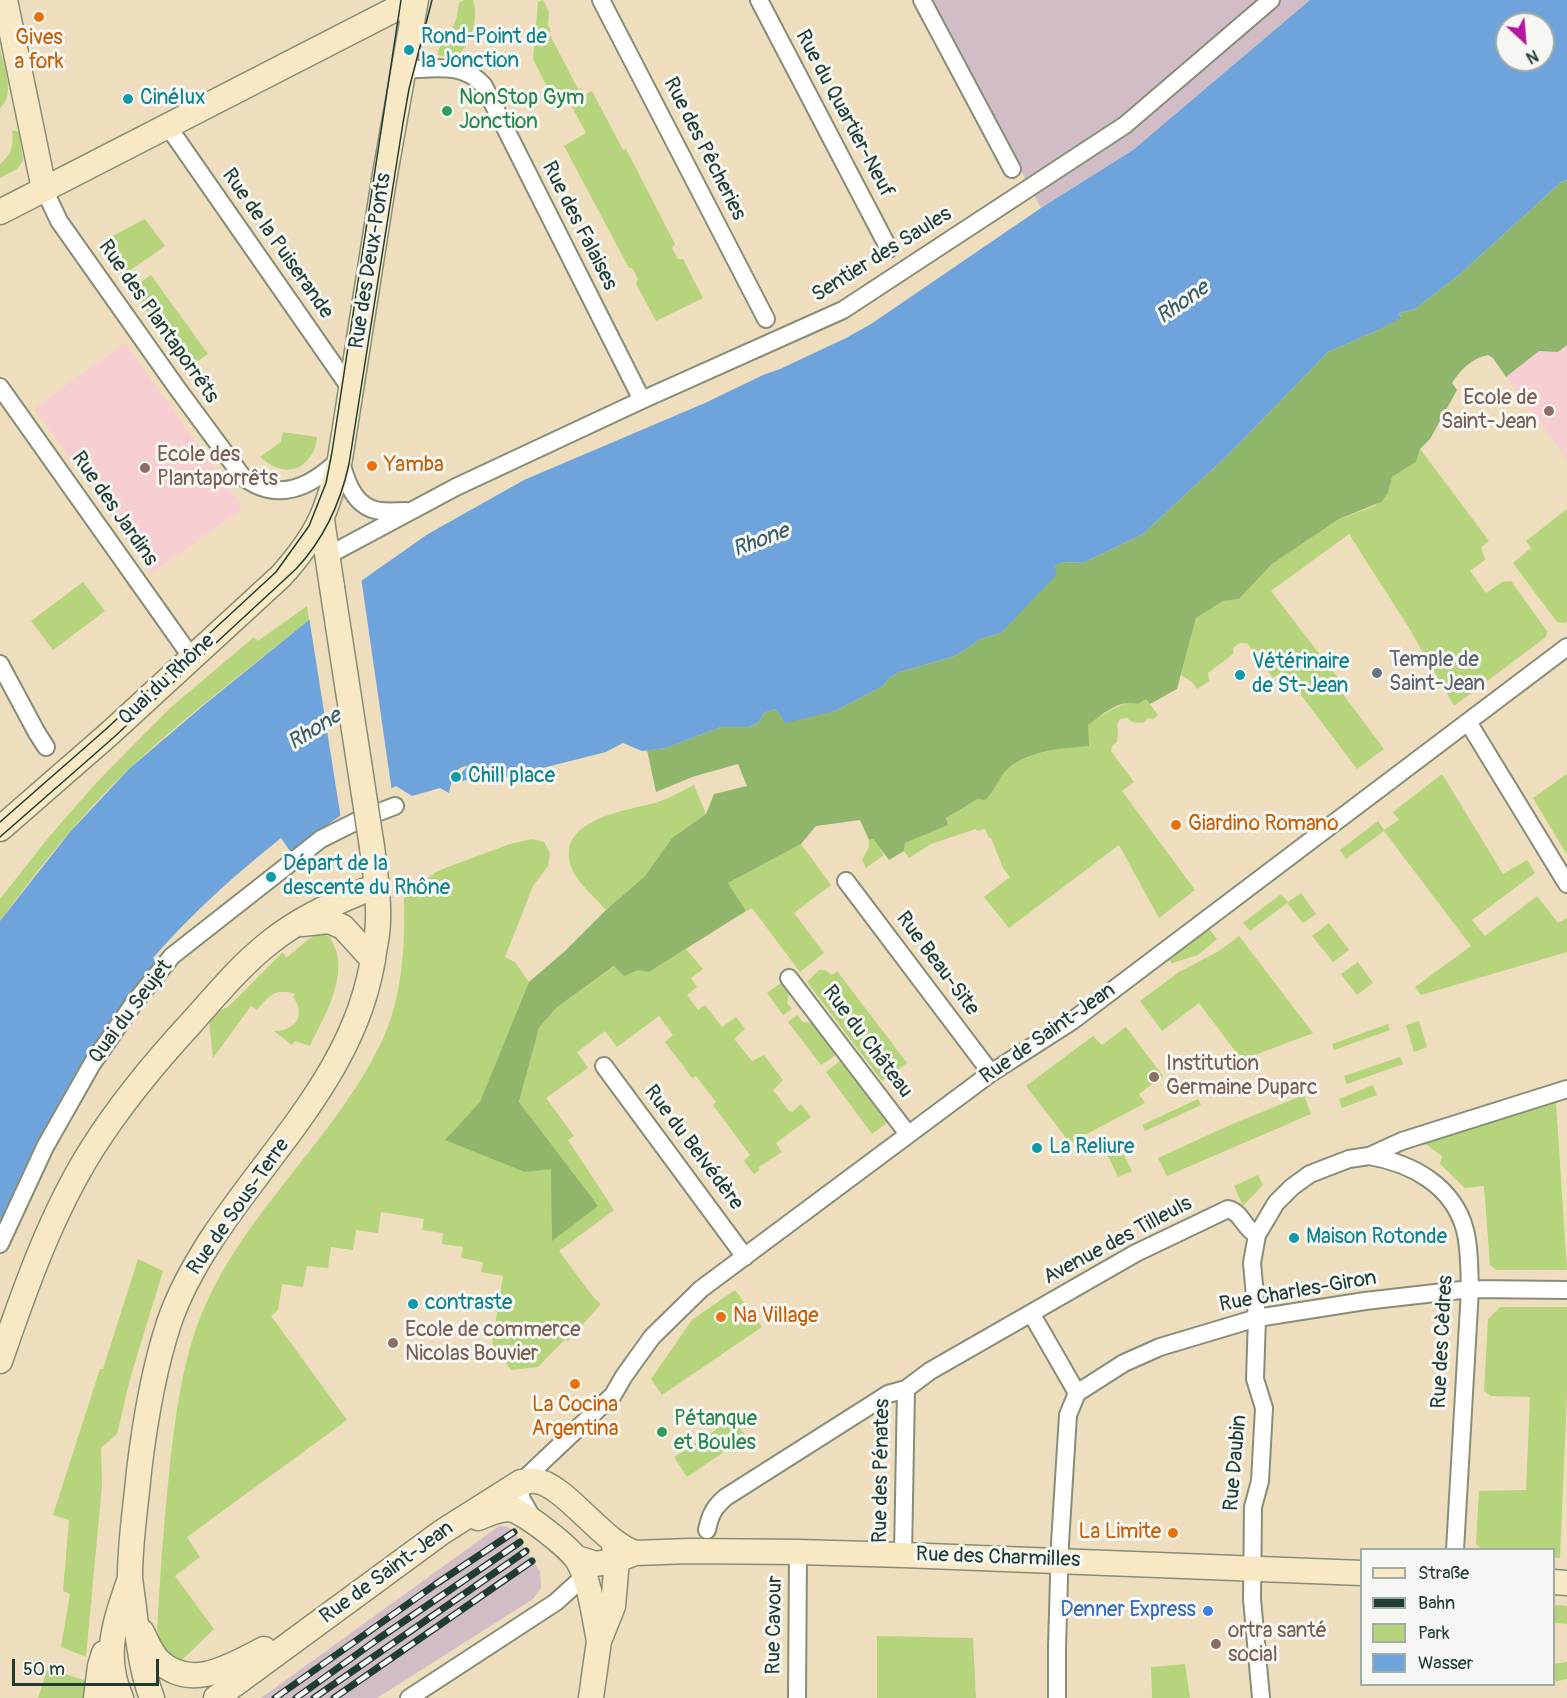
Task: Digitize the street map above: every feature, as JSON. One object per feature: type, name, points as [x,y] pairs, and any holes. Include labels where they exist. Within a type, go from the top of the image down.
[{"type":"main road","points":[[5,0],[44,189]]},
{"type":"main road","points":[[0,212],[414,0]]},
{"type":"main road","name":"Rue des Deux-Ponts","points":[[322,520],[333,492],[340,459],[414,0]]},
{"type":"main road","name":"Quai du Rhône","points":[[0,830],[281,576],[300,556],[322,520]]},
{"type":"main road","name":"Rue de Sous-Terre","points":[[152,1698],[145,1679],[130,1576],[135,1506],[145,1424],[159,1355],[170,1319],[213,1237],[301,1118],[330,1073],[360,1013],[373,960],[378,922],[377,886],[322,520]]},
{"type":"main road","points":[[0,1361],[24,1291],[60,1206],[91,1150],[120,1107],[162,1054],[212,999],[268,944],[296,924],[341,900],[377,886]]},
{"type":"main road","points":[[296,924],[329,921],[343,927],[373,960]]},
{"type":"main road","points":[[521,1482],[537,1481],[550,1486],[603,1559],[613,1606],[599,1641]]},
{"type":"main road","name":"Rue de Saint-Jean","points":[[216,1698],[442,1532],[521,1482]]},
{"type":"main road","points":[[442,1532],[501,1510],[511,1509],[524,1514],[603,1559]]},
{"type":"main road","name":"Rue des Charmilles","points":[[603,1559],[690,1551],[798,1552],[903,1554],[1360,1573]]},
{"type":"main road","points":[[591,1698],[599,1641],[603,1559]]},
{"type":"main road","name":"Rue de Sous-Terre","points":[[121,1698],[111,1668],[112,1635],[130,1576]]},
{"type":"main road","points":[[136,1622],[159,1660],[179,1672],[197,1676],[215,1673],[313,1626]]},
{"type":"main road","points":[[96,1698],[100,1666],[112,1635]]},
{"type":"street","name":"Rue des Pêcheries","points":[[601,0],[766,319]]},
{"type":"street","name":"Rue du Quartier-Neuf","points":[[759,0],[889,249]]},
{"type":"street","points":[[922,0],[1012,169]]},
{"type":"street","name":"Sentier des Saules","points":[[327,556],[456,487],[843,310],[1125,125],[1271,0]]},
{"type":"street","name":"Rue des Falaises","points":[[403,70],[429,68],[464,70],[475,76],[484,86],[642,400]]},
{"type":"street","name":"Rue de la Puiserande","points":[[167,125],[350,388]]},
{"type":"street","name":"Rue des Plantaporrêts","points":[[44,189],[59,221],[242,476],[254,486],[287,491],[309,482],[340,459]]},
{"type":"street","name":"Rue des Jardins","points":[[0,387],[192,658]]},
{"type":"street","name":"Sentier des Saules","points":[[340,459],[351,489],[364,505],[383,511],[410,511]]},
{"type":"street","name":"Rue de Saint-Jean","points":[[521,1482],[613,1395],[652,1338],[701,1289],[991,1074],[1072,1021],[1567,647]]},
{"type":"street","points":[[1,670],[46,747]]},
{"type":"street","points":[[1468,722],[1567,884]]},
{"type":"street","name":"Quai du Seujet","points":[[0,1244],[45,1146],[92,1064],[134,1003],[172,956],[321,839],[361,819],[395,806]]},
{"type":"street","name":"Rue Beau-Site","points":[[846,881],[991,1074]]},
{"type":"street","name":"Rue du Château","points":[[789,978],[908,1134]]},
{"type":"street","name":"Rue du Belvédère","points":[[604,1066],[745,1257]]},
{"type":"street","points":[[1257,1235],[1276,1203],[1310,1174],[1349,1159],[1369,1156],[1402,1141],[1567,1089]]},
{"type":"street","name":"Rue des Cèdres","points":[[1369,1156],[1386,1159],[1418,1171],[1435,1183],[1459,1211],[1465,1230],[1470,1289],[1455,1548]]},
{"type":"street","name":"Avenue des Tilleuls","points":[[707,1530],[710,1516],[716,1506],[726,1497],[881,1399],[906,1389],[930,1371],[1136,1253],[1228,1209],[1238,1214],[1249,1231],[1257,1235]]},
{"type":"street","name":"Rue Daubin","points":[[1257,1235],[1252,1263],[1257,1318],[1256,1379],[1264,1408],[1260,1481],[1252,1507],[1251,1568],[1261,1698]]},
{"type":"street","name":"Rue Charles-Giron","points":[[1077,1393],[1124,1363],[1160,1347],[1257,1318],[1365,1301],[1470,1289],[1567,1290]]},
{"type":"street","points":[[1031,1313],[1077,1393],[1068,1414],[1060,1560],[1057,1698]]},
{"type":"street","name":"Rue des Pénates","points":[[903,1554],[906,1389]]},
{"type":"street","points":[[550,1486],[557,1449]]},
{"type":"street","points":[[521,1482],[521,1498],[535,1522]]},
{"type":"street","name":"Rue Cavour","points":[[797,1698],[798,1552]]},
{"type":"street","points":[[410,1698],[556,1602],[603,1559]]},
{"type":"shaded area","points":[[929,0],[1310,0],[1133,150],[1041,208]]},
{"type":"shaded area","name":"Ecole des Plantaporrêts","points":[[125,343],[243,508],[151,574],[34,408]]},
{"type":"shaded area","name":"Ecole de Saint-Jean","points":[[1567,345],[1567,459],[1506,377],[1539,351],[1558,352]]},
{"type":"shaded area","points":[[499,1526],[508,1527],[514,1532],[540,1572],[541,1588],[533,1599],[377,1698],[261,1698]]},
{"type":"green space","points":[[464,0],[473,0],[475,8],[470,38],[456,58],[438,55],[439,49],[454,24],[459,3]]},
{"type":"green space","points":[[543,0],[549,12],[548,25],[551,31],[549,33],[578,89],[581,88],[584,95],[592,91],[623,150],[626,149],[675,244],[672,248],[678,259],[683,259],[703,298],[656,321],[636,284],[638,279],[632,268],[629,268],[564,146],[586,133],[570,103],[558,109],[533,59],[538,2]]},
{"type":"green space","points":[[0,48],[8,88],[5,102],[0,108]]},
{"type":"green space","points":[[12,130],[19,132],[23,161],[17,169],[0,178],[0,164],[11,149]]},
{"type":"green space","points":[[1567,180],[1567,345],[1558,352],[1539,351],[1506,377],[1493,358],[1488,355],[1467,365],[1452,383],[1457,390],[1430,439],[1420,449],[1416,462],[1392,477],[1388,493],[1381,502],[1339,519],[1272,564],[1239,599],[1223,601],[1196,618],[1177,689],[1150,704],[1146,699],[1138,704],[1124,704],[1106,712],[1088,725],[1089,746],[1044,752],[1012,765],[985,800],[978,799],[946,818],[948,825],[905,843],[904,851],[889,860],[873,839],[869,840],[860,820],[816,826],[801,844],[728,883],[746,911],[649,972],[638,970],[624,976],[614,966],[556,1008],[539,1028],[519,1102],[598,1206],[552,1241],[551,1169],[525,1172],[445,1140],[480,1102],[529,982],[645,876],[672,838],[706,814],[714,794],[747,786],[738,764],[692,777],[656,792],[647,750],[666,748],[721,727],[749,727],[759,722],[764,713],[774,709],[780,714],[835,711],[883,686],[889,678],[900,672],[955,656],[981,639],[1001,633],[1054,566],[1064,562],[1083,563],[1143,534],[1230,453],[1328,352],[1376,331],[1401,317],[1399,313],[1415,309],[1459,275],[1561,182]]},
{"type":"green space","points":[[145,219],[165,246],[122,276],[99,243]]},
{"type":"green space","points":[[151,275],[208,354],[187,369],[131,289]]},
{"type":"green space","points":[[283,432],[317,437],[314,450],[306,462],[295,469],[278,468],[260,457],[281,442]]},
{"type":"green space","points":[[1420,449],[1489,541],[1481,547],[1485,560],[1470,571],[1486,593],[1502,582],[1511,581],[1547,631],[1546,637],[1454,706],[1409,628],[1349,534],[1271,591],[1338,678],[1334,682],[1384,749],[1357,769],[1283,671],[1273,678],[1247,643],[1240,643],[1234,647],[1233,654],[1208,673],[1209,681],[1197,689],[1192,682],[1181,675],[1196,618],[1223,601],[1239,599],[1272,564],[1339,519],[1375,506],[1388,493],[1392,477],[1416,462]]},
{"type":"green space","points":[[1567,509],[1567,621],[1565,623],[1557,622],[1513,563],[1531,548],[1526,541]]},
{"type":"green space","points":[[83,582],[105,611],[53,650],[31,621]]},
{"type":"green space","points":[[307,606],[309,620],[173,729],[112,786],[62,842],[0,921],[0,899],[49,837],[97,782],[169,709],[254,637],[258,641]]},
{"type":"green space","points":[[1146,699],[1158,715],[1153,719],[1148,718],[1143,723],[1132,722],[1127,718],[1120,719],[1117,725],[1117,742],[1112,746],[1111,751],[1134,782],[1122,791],[1195,890],[1159,918],[1119,845],[1009,928],[984,897],[1010,877],[1003,868],[985,829],[977,831],[976,829],[931,844],[909,858],[904,851],[905,843],[948,825],[946,818],[978,799],[988,797],[1002,776],[1021,760],[1043,752],[1088,746],[1088,725],[1115,708]]},
{"type":"green space","points":[[1442,774],[1503,874],[1527,860],[1535,873],[1472,920],[1485,936],[1537,896],[1558,923],[1567,918],[1567,952],[1421,995],[1415,987],[1471,946],[1384,831],[1346,859],[1340,850],[1378,821],[1384,830],[1399,820],[1393,812]]},
{"type":"green space","points":[[1567,774],[1567,855],[1533,798]]},
{"type":"green space","points":[[694,785],[706,814],[672,838],[645,876],[606,910],[573,871],[569,854],[572,840],[594,821],[660,801]]},
{"type":"green space","points":[[532,839],[544,842],[550,853],[548,866],[533,886],[505,957],[515,962],[529,982],[495,1069],[519,1102],[539,1028],[556,1008],[615,966],[649,972],[686,949],[703,969],[691,978],[697,987],[687,995],[698,1010],[705,1005],[722,1027],[736,1017],[745,1029],[735,1040],[752,1061],[764,1055],[783,1080],[773,1090],[789,1111],[792,1112],[801,1104],[811,1117],[776,1143],[782,1152],[759,1167],[754,1174],[744,1161],[750,1155],[713,1105],[716,1102],[696,1076],[692,1078],[665,1042],[673,1035],[659,1016],[617,1047],[605,1031],[577,1052],[588,1068],[546,1098],[574,1136],[568,1140],[614,1210],[559,1251],[601,1304],[568,1341],[565,1339],[538,1367],[511,1370],[492,1344],[503,1276],[481,1272],[483,1262],[461,1258],[463,1247],[442,1244],[443,1233],[422,1230],[424,1219],[381,1212],[378,1233],[356,1230],[353,1250],[331,1247],[328,1268],[307,1266],[303,1287],[282,1284],[278,1310],[271,1316],[347,1420],[187,1537],[200,1557],[175,1576],[214,1629],[180,1662],[165,1650],[157,1631],[159,1589],[176,1420],[188,1355],[202,1313],[229,1260],[250,1228],[342,1108],[381,1043],[394,1008],[401,971],[404,897],[436,872],[510,844]]},
{"type":"green space","points":[[873,839],[884,855],[866,868],[862,860],[869,847],[869,840]]},
{"type":"green space","points":[[801,844],[831,885],[794,913],[824,953],[800,972],[752,908],[746,911],[728,883]]},
{"type":"green space","points":[[1301,893],[1316,914],[1303,923],[1287,903],[1250,931],[1243,923],[1281,894],[1288,902]]},
{"type":"green space","points":[[1329,923],[1349,950],[1333,962],[1312,936]]},
{"type":"green space","points":[[1209,929],[1217,939],[1198,955],[1172,963],[1168,959]]},
{"type":"green space","points":[[320,933],[330,937],[337,954],[338,971],[334,994],[310,1046],[295,1041],[292,1045],[274,1031],[293,1025],[299,1016],[299,1010],[293,997],[295,994],[278,992],[269,997],[257,1010],[251,1006],[213,1058],[209,1021],[216,1012],[228,1007],[283,952],[286,958]]},
{"type":"green space","points":[[1239,936],[1313,1033],[1242,1060],[1199,1003],[1162,1031],[1140,1001],[1179,972],[1219,951]]},
{"type":"green space","points":[[1358,962],[1373,983],[1357,995],[1341,974]]},
{"type":"green space","points":[[819,970],[825,970],[832,975],[837,971],[907,1063],[882,1081],[807,982]]},
{"type":"green space","points":[[781,983],[789,993],[787,1003],[792,1009],[783,1015],[767,993]]},
{"type":"green space","points":[[797,1015],[803,1022],[812,1023],[836,1055],[821,1065],[788,1022]]},
{"type":"green space","points":[[1419,1021],[1427,1047],[1414,1052],[1406,1025]]},
{"type":"green space","points":[[1388,1024],[1390,1030],[1334,1050],[1332,1044]]},
{"type":"green space","points":[[1126,1027],[1163,1076],[1139,1094],[1145,1103],[1070,1143],[1026,1086],[1093,1036],[1102,1045]]},
{"type":"green space","points":[[1400,1057],[1403,1064],[1347,1084],[1344,1076]]},
{"type":"green space","points":[[840,1061],[887,1123],[872,1134],[826,1072]]},
{"type":"green space","points":[[1373,1085],[1377,1095],[1342,1108],[1339,1099]]},
{"type":"green space","points":[[1304,1095],[1311,1114],[1167,1176],[1158,1158]]},
{"type":"green space","points":[[1198,1099],[1201,1105],[1145,1131],[1142,1125]]},
{"type":"green space","points":[[1556,1103],[1567,1270],[1496,1270],[1490,1265],[1484,1186],[1465,1188],[1440,1164],[1442,1156],[1424,1143]]},
{"type":"green space","points":[[1118,1143],[1132,1171],[1118,1177],[1105,1150]]},
{"type":"green space","points":[[1258,1175],[1263,1185],[1243,1206],[1234,1186]]},
{"type":"green space","points":[[138,1259],[163,1271],[130,1379],[117,1434],[101,1448],[102,1485],[86,1657],[61,1647],[70,1594],[63,1591],[69,1520],[53,1515]]},
{"type":"green space","points":[[735,1290],[762,1327],[662,1395],[651,1379],[692,1320]]},
{"type":"green space","points":[[1500,1307],[1567,1307],[1567,1393],[1560,1558],[1555,1558],[1555,1548],[1481,1548],[1476,1544],[1479,1491],[1526,1490],[1530,1397],[1491,1396],[1484,1391],[1488,1319]]},
{"type":"green space","points":[[734,1418],[746,1437],[687,1477],[674,1457]]},
{"type":"green space","points":[[1555,1605],[1567,1606],[1567,1624],[1555,1623]]},
{"type":"green space","points":[[877,1636],[973,1638],[976,1698],[877,1698]]},
{"type":"green space","points":[[1567,1662],[1567,1679],[1555,1682],[1555,1664]]},
{"type":"green space","points":[[1185,1664],[1190,1698],[1152,1698],[1151,1667]]},
{"type":"green space","points":[[48,1668],[86,1681],[84,1698],[38,1698]]},
{"type":"water","name":"Rhone","points":[[1310,0],[1567,0],[1567,180],[1561,182],[1459,275],[1415,309],[1399,313],[1401,318],[1328,352],[1230,453],[1143,534],[1083,563],[1064,562],[1054,566],[1057,574],[1001,633],[981,639],[955,656],[900,672],[889,678],[883,686],[835,711],[785,723],[774,709],[764,713],[759,722],[749,727],[721,727],[666,748],[642,751],[623,743],[606,752],[495,780],[489,775],[462,781],[460,778],[462,772],[468,766],[463,767],[454,775],[449,793],[440,788],[412,796],[396,786],[340,816],[290,851],[281,838],[214,895],[153,958],[157,962],[106,1029],[53,1114],[0,1225],[0,921],[70,832],[129,769],[309,620],[428,534],[524,480],[705,403],[846,338],[871,324],[1041,208],[1133,150]]},
{"type":"pier","points":[[361,577],[392,792],[341,819],[309,617]]},
{"type":"tram line","points":[[0,822],[105,730],[276,572],[309,526],[326,483],[332,452],[401,0]]},
{"type":"tram line","points":[[0,837],[113,738],[296,569],[315,546],[330,521],[349,464],[409,89],[432,0]]},
{"type":"railway","points":[[275,1698],[514,1532]]},
{"type":"railway","points":[[296,1698],[520,1542]]},
{"type":"railway","points":[[314,1698],[526,1551]]},
{"type":"railway","points":[[334,1698],[532,1561]]},
{"type":"place","name":"Gives a fork","points":[[39,17]]},
{"type":"place","name":"Rond-Point de la Jonction","points":[[409,50]]},
{"type":"place","name":"Cinélux","points":[[128,99]]},
{"type":"place","name":"NonStop Gym Jonction","points":[[447,111]]},
{"type":"place","name":"Ecole de Saint-Jean","points":[[1549,411]]},
{"type":"place","name":"Yamba","points":[[372,466]]},
{"type":"place","name":"Ecole des Plantaporrêts","points":[[145,468]]},
{"type":"place","name":"Temple de Saint-Jean","points":[[1377,673]]},
{"type":"place","name":"Vétérinaire de St-Jean","points":[[1240,675]]},
{"type":"place","name":"Chill place","points":[[456,777]]},
{"type":"place","name":"Giardino Romano","points":[[1176,825]]},
{"type":"place","name":"Départ de la descente du Rhône","points":[[271,877]]},
{"type":"place","name":"Institution Germaine Duparc","points":[[1154,1077]]},
{"type":"place","name":"La Reliure","points":[[1037,1148]]},
{"type":"place","name":"Maison Rotonde","points":[[1294,1238]]},
{"type":"place","name":"contraste","points":[[413,1304]]},
{"type":"place","name":"Na Village","points":[[721,1317]]},
{"type":"place","name":"Ecole de commerce Nicolas Bouvier","points":[[393,1343]]},
{"type":"place","name":"La Cocina Argentina","points":[[575,1384]]},
{"type":"place","name":"Pétanque et Boules","points":[[662,1432]]},
{"type":"place","name":"La Limite","points":[[1173,1533]]},
{"type":"place","name":"Denner Express","points":[[1208,1611]]},
{"type":"place","name":"ortra santé social","points":[[1216,1644]]}]
